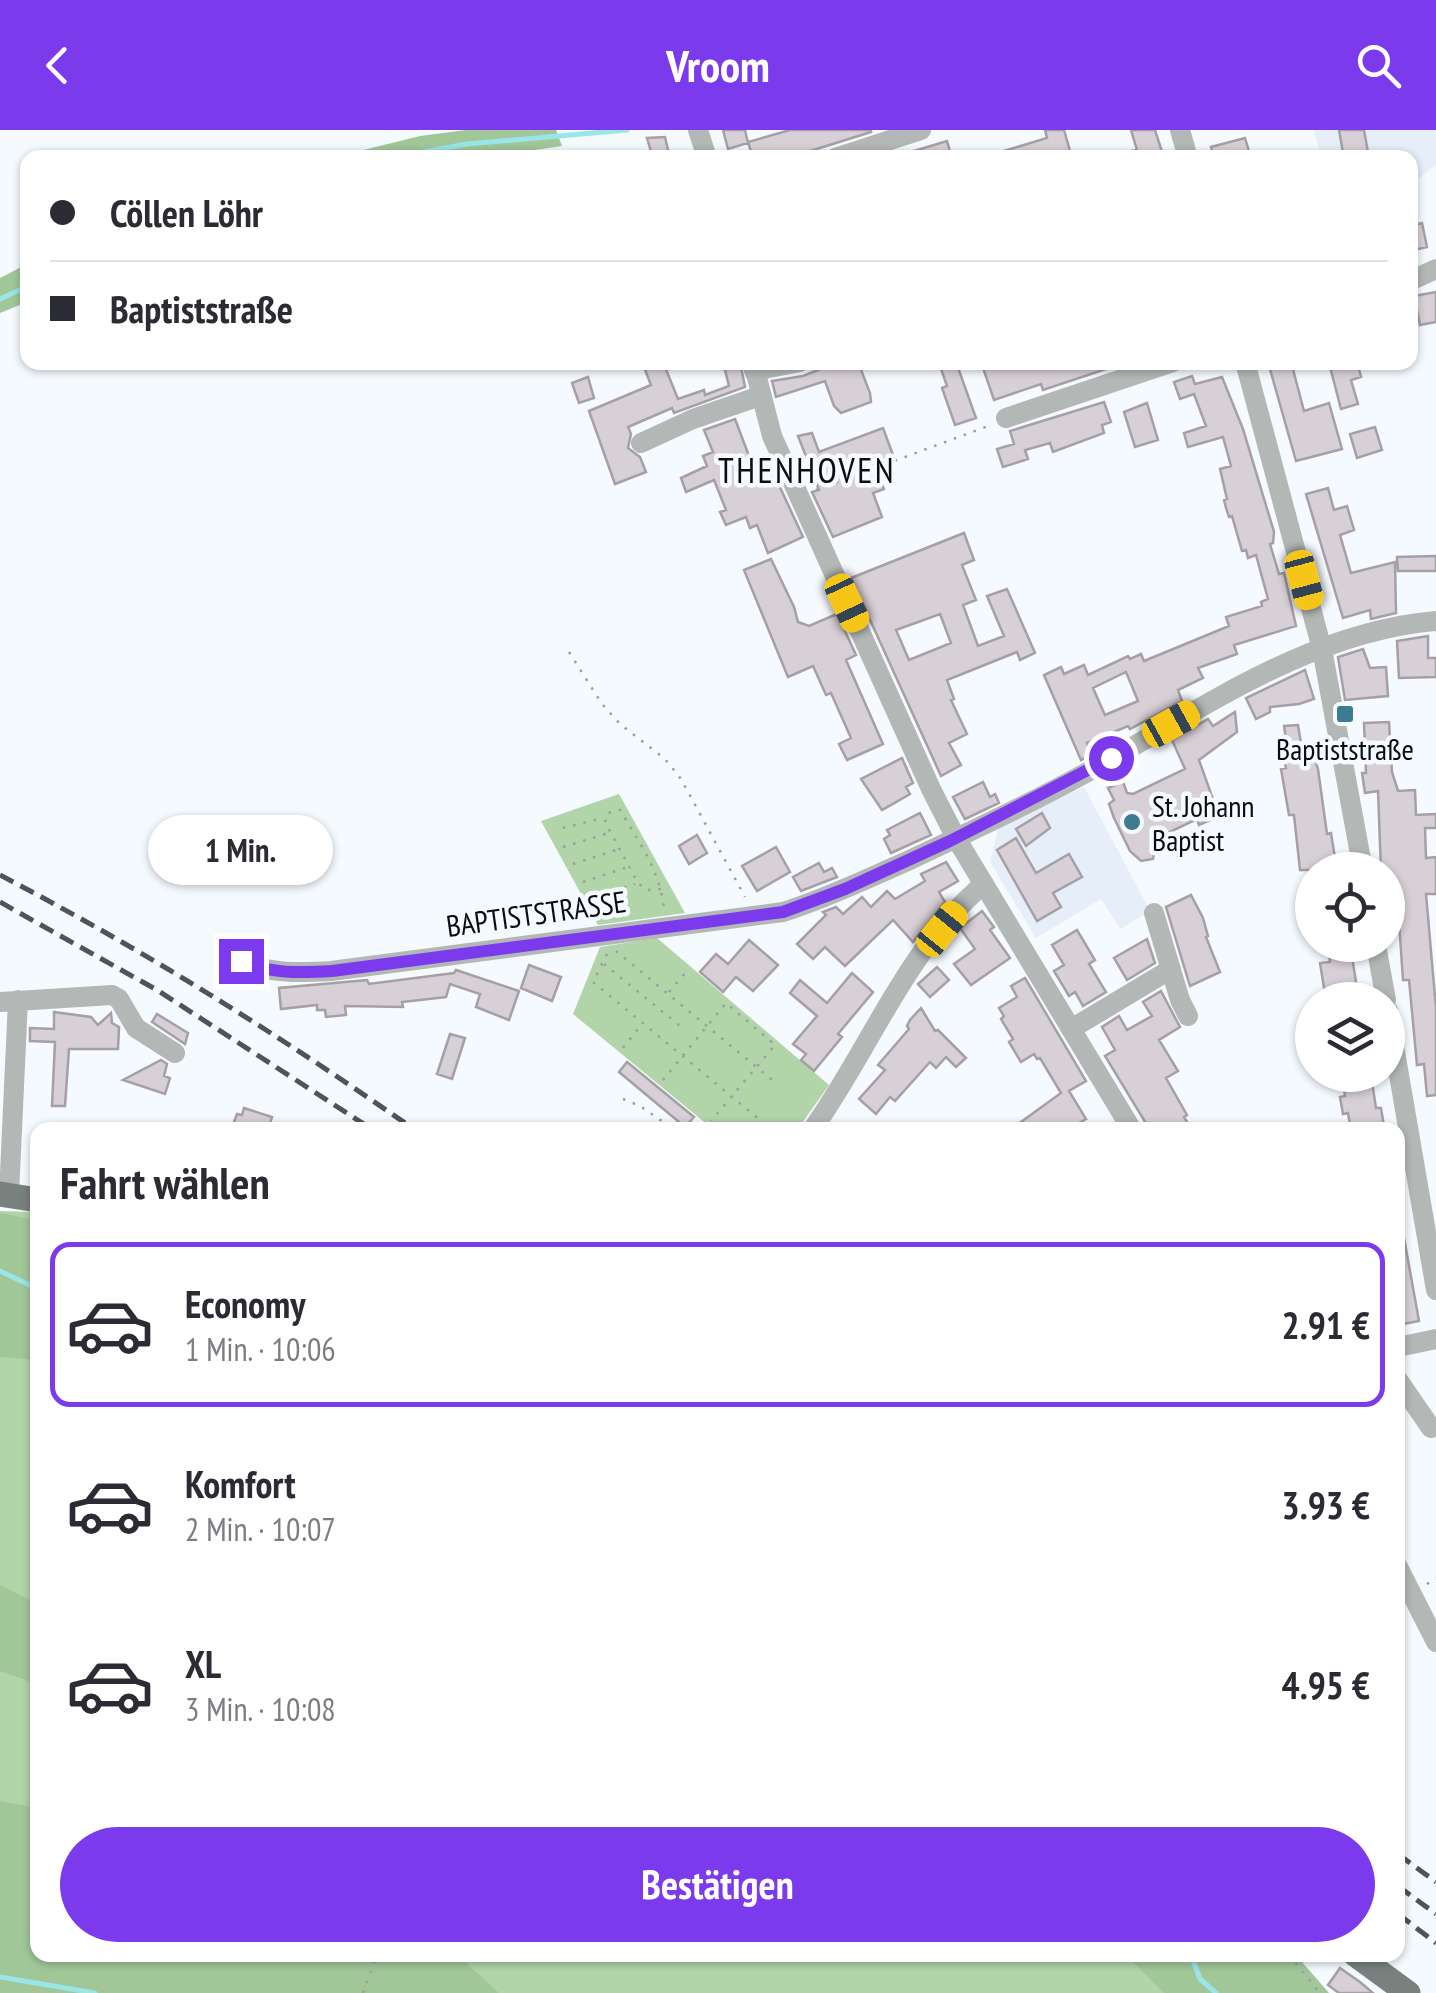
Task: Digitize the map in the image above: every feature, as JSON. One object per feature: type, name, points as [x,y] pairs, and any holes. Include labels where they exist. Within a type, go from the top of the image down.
[{"type":"main road","points":[[4,1194],[30,1199]]},
{"type":"main road","points":[[1366,1962],[1408,1993]]},
{"type":"street","points":[[895,149],[920,130]]},
{"type":"street","points":[[754,370],[772,436],[956,838],[1071,1030],[1120,1122]]},
{"type":"street","points":[[1006,418],[1149,370]]},
{"type":"street","points":[[1247,370],[1322,649],[1360,852]]},
{"type":"street","points":[[641,443],[693,419],[760,396]]},
{"type":"street","name":"BAPTISTSTRASSE","points":[[241,961],[262,970],[288,974],[332,971],[755,916],[808,904],[956,838],[1082,775],[1232,689],[1378,629],[1436,621]]},
{"type":"street","points":[[817,1122],[917,960],[966,898],[984,884]]},
{"type":"street","points":[[1154,913],[1188,1016]]},
{"type":"street","points":[[1071,1030],[1171,969]]},
{"type":"street","points":[[4,1194],[9,1001],[112,995],[119,999],[136,1028],[176,1053]]},
{"type":"street","points":[[1402,1092],[1436,1290]]},
{"type":"street","points":[[1405,1346],[1436,1338]]},
{"type":"street","points":[[1405,1390],[1431,1428]]},
{"type":"street","points":[[1405,1581],[1436,1642]]},
{"type":"path","points":[[798,496],[1006,418]]},
{"type":"path","points":[[568,652],[602,704],[680,779],[755,916]]},
{"type":"path","points":[[562,828],[620,810],[658,876],[665,925]]},
{"type":"path","points":[[604,818],[638,883],[647,890],[661,889]]},
{"type":"path","points":[[563,848],[610,832]]},
{"type":"path","points":[[573,864],[619,849]]},
{"type":"path","points":[[583,882],[628,867]]},
{"type":"path","points":[[594,898],[638,883]]},
{"type":"path","points":[[762,1122],[593,982],[612,948],[777,1084]]},
{"type":"path","points":[[602,963],[685,1030]]},
{"type":"path","points":[[668,994],[688,970]]},
{"type":"path","points":[[663,1080],[726,1003],[775,1045],[710,1121]]},
{"type":"path","points":[[623,1048],[642,1023]]},
{"type":"path","points":[[623,1099],[663,1122]]},
{"type":"path","points":[[363,1993],[375,1962]]},
{"type":"path","points":[[1294,1962],[1320,1993]]},
{"type":"shaded area","points":[[1314,130],[1436,130],[1436,165],[1418,179],[1418,150],[1319,150]]},
{"type":"shaded area","points":[[1084,787],[1150,911],[1120,929],[1101,899],[1036,938],[990,862],[999,827]]},
{"type":"green space","points":[[466,130],[556,130],[562,146],[535,150],[363,150]]},
{"type":"green space","points":[[20,268],[20,305],[0,313],[0,278]]},
{"type":"green space","points":[[619,794],[685,913],[598,925],[541,821]]},
{"type":"green space","points":[[657,938],[829,1085],[803,1122],[704,1122],[573,1014],[600,947]]},
{"type":"green space","points":[[0,1211],[30,1212],[30,1962],[1289,1962],[1318,1993],[0,1993]]},
{"type":"green space","points":[[0,1213],[30,1219],[30,1359],[0,1357]]},
{"type":"green space","points":[[0,1585],[30,1600],[30,1682],[0,1671]]},
{"type":"green space","points":[[0,1801],[30,1807],[30,1962],[466,1962],[499,1993],[0,1993]]},
{"type":"green space","points":[[1133,1962],[1302,1962],[1329,1993],[1164,1993]]},
{"type":"building","points":[[723,130],[745,130],[748,143],[728,149]]},
{"type":"building","points":[[790,130],[871,130],[814,150],[750,150],[748,142]]},
{"type":"building","points":[[1045,130],[1064,130],[1070,150],[1007,150],[1047,138]]},
{"type":"building","points":[[1131,130],[1155,130],[1161,150],[1137,150]]},
{"type":"building","points":[[1339,130],[1364,130],[1368,150],[1343,150]]},
{"type":"building","points":[[665,137],[668,150],[651,150],[647,138]]},
{"type":"building","points":[[1245,138],[1249,150],[1212,150],[1211,147]]},
{"type":"building","points":[[947,141],[950,150],[917,150]]},
{"type":"building","points":[[1422,223],[1427,247],[1418,249],[1418,224]]},
{"type":"building","points":[[1436,292],[1436,322],[1420,325],[1418,295]]},
{"type":"building","points":[[645,370],[666,370],[678,399],[704,390],[705,395],[729,386],[725,370],[742,370],[745,387],[674,413],[672,408],[628,427],[628,448],[640,457],[646,472],[615,484],[589,411],[651,385]]},
{"type":"building","points":[[818,370],[861,370],[871,402],[841,413],[834,406],[825,381],[776,397],[772,381]]},
{"type":"building","points":[[941,370],[959,370],[976,418],[955,425],[942,388],[947,386]]},
{"type":"building","points":[[984,370],[1103,370],[1043,390],[1041,384],[994,400]]},
{"type":"building","points":[[1270,370],[1293,370],[1304,411],[1329,403],[1342,449],[1296,461]]},
{"type":"building","points":[[1331,370],[1359,370],[1361,377],[1351,380],[1358,404],[1341,409]]},
{"type":"building","points":[[1192,376],[1195,384],[1222,377],[1243,429],[1274,532],[1270,544],[1279,574],[1284,573],[1296,626],[1234,645],[1237,654],[1198,668],[1203,678],[1178,690],[1182,701],[1130,729],[1128,726],[1087,743],[1092,754],[1081,760],[1044,675],[1061,667],[1064,674],[1084,665],[1088,675],[1141,654],[1144,661],[1229,626],[1226,617],[1262,606],[1261,602],[1268,599],[1256,555],[1248,558],[1246,550],[1242,551],[1226,508],[1220,469],[1231,466],[1223,437],[1188,447],[1184,433],[1206,426],[1194,394],[1180,399],[1174,382]],"holes":[[[1126,672],[1138,701],[1105,715],[1093,688]]]},
{"type":"building","points":[[588,377],[594,398],[579,403],[572,383]]},
{"type":"building","points":[[1104,402],[1111,422],[1102,425],[1104,433],[1053,452],[1050,443],[1025,450],[1028,459],[1003,467],[997,449],[1014,444],[1010,431]]},
{"type":"building","points":[[1147,403],[1158,440],[1135,447],[1124,412]]},
{"type":"building","points":[[735,419],[757,477],[772,470],[803,537],[768,553],[757,525],[750,528],[746,517],[726,525],[720,512],[726,510],[714,480],[686,492],[681,478],[707,466],[703,456],[713,452],[704,430]]},
{"type":"building","points":[[1375,427],[1382,450],[1357,458],[1350,434]]},
{"type":"building","points":[[883,428],[893,455],[873,462],[884,489],[873,493],[882,517],[833,537],[812,492],[819,490],[798,436],[812,433],[819,452]]},
{"type":"building","points":[[1328,488],[1334,510],[1347,506],[1354,530],[1340,535],[1351,573],[1395,562],[1396,613],[1371,619],[1370,610],[1343,618],[1306,494]]},
{"type":"building","points":[[964,533],[974,560],[962,565],[976,600],[963,605],[978,646],[1004,636],[987,596],[1007,589],[1035,653],[1020,660],[1017,652],[947,680],[954,699],[951,700],[967,734],[949,743],[961,765],[941,776],[851,578]],"holes":[[[940,614],[951,643],[909,660],[896,630]]]},
{"type":"building","points":[[1436,556],[1436,571],[1398,571],[1397,557]]},
{"type":"building","points":[[771,559],[798,622],[809,626],[837,614],[856,655],[846,660],[883,744],[847,760],[839,744],[851,738],[831,693],[826,695],[813,666],[788,677],[744,570]]},
{"type":"building","points":[[1428,636],[1428,658],[1436,658],[1436,677],[1399,678],[1397,641]]},
{"type":"building","points":[[1363,649],[1370,668],[1386,667],[1388,696],[1345,700],[1338,657]]},
{"type":"building","points":[[1305,670],[1314,699],[1270,707],[1270,712],[1256,719],[1246,698]]},
{"type":"building","points":[[1235,712],[1237,732],[1199,760],[1219,816],[1199,825],[1197,819],[1159,837],[1162,844],[1155,847],[1153,859],[1141,861],[1130,851],[1114,818],[1109,804],[1114,800],[1108,788],[1123,782],[1127,793],[1133,794],[1185,769],[1172,740],[1208,719],[1213,726]]},
{"type":"building","points":[[1389,722],[1392,772],[1398,791],[1415,790],[1416,815],[1436,814],[1436,828],[1425,828],[1426,858],[1436,857],[1436,894],[1426,894],[1436,1008],[1436,1095],[1427,1096],[1424,1064],[1417,1065],[1409,980],[1403,980],[1405,852],[1380,852],[1378,791],[1365,793],[1362,773],[1366,773],[1364,723]]},
{"type":"building","points":[[1298,725],[1303,756],[1313,754],[1327,834],[1331,833],[1334,852],[1298,852],[1294,815],[1289,815],[1281,769],[1286,768],[1284,760],[1289,759],[1284,726]]},
{"type":"building","points":[[902,758],[913,783],[906,787],[910,794],[882,810],[861,779]]},
{"type":"building","points":[[983,782],[990,797],[995,794],[999,803],[965,819],[953,797]]},
{"type":"building","points":[[920,813],[931,835],[891,853],[884,839],[890,835],[887,830]]},
{"type":"building","points":[[1042,813],[1050,828],[1026,846],[1016,829]]},
{"type":"building","points":[[697,835],[707,853],[689,864],[679,846]]},
{"type":"building","points":[[1016,838],[1036,873],[1069,854],[1082,877],[1053,893],[1061,907],[1037,921],[997,850]]},
{"type":"building","points":[[776,847],[790,872],[757,891],[742,866]]},
{"type":"building","points":[[946,862],[958,881],[939,892],[945,902],[913,942],[893,920],[845,966],[825,947],[813,959],[797,944],[826,915],[823,912],[836,907],[843,914],[862,897],[871,907],[887,891],[895,899],[925,881],[921,874]]},
{"type":"building","points":[[819,863],[824,872],[832,868],[837,877],[801,891],[793,877]]},
{"type":"building","points":[[1191,895],[1203,918],[1220,972],[1190,986],[1166,907]]},
{"type":"building","points":[[982,911],[1010,958],[971,985],[954,964],[975,949],[960,928]]},
{"type":"building","points":[[1077,930],[1095,960],[1089,964],[1106,992],[1083,1006],[1075,992],[1069,996],[1054,971],[1064,965],[1052,945]]},
{"type":"building","points":[[1147,939],[1155,963],[1127,980],[1114,958]]},
{"type":"building","points":[[749,940],[778,965],[753,991],[736,977],[723,992],[700,972],[716,954],[728,964]]},
{"type":"building","points":[[1353,962],[1356,982],[1323,982],[1320,963]]},
{"type":"building","points":[[529,965],[561,977],[552,1001],[521,988]]},
{"type":"building","points":[[937,967],[949,980],[930,997],[918,984]]},
{"type":"building","points":[[456,970],[519,991],[509,1020],[476,1007],[480,994],[450,984],[446,997],[402,1002],[403,1007],[345,1006],[346,1015],[326,1017],[325,1010],[317,1010],[317,1005],[281,1009],[279,988],[367,980],[369,984]]},
{"type":"building","points":[[852,973],[873,992],[814,1071],[801,1060],[806,1054],[793,1044],[817,1016],[790,993],[800,980],[827,1003]]},
{"type":"building","points":[[1025,978],[1086,1081],[1069,1091],[1086,1119],[1081,1122],[1021,1122],[1061,1093],[1040,1058],[1034,1054],[1021,1062],[1009,1042],[1013,1039],[999,1008],[1017,997],[1011,986]]},
{"type":"building","points":[[1161,991],[1180,1027],[1159,1040],[1178,1071],[1166,1078],[1187,1122],[1145,1122],[1105,1056],[1115,1050],[1102,1027],[1119,1016],[1127,1030],[1152,1016],[1143,1002]]},
{"type":"building","points":[[921,1008],[935,1031],[966,1058],[956,1067],[946,1057],[936,1068],[930,1062],[895,1101],[890,1097],[876,1114],[859,1099],[885,1070],[878,1065],[909,1029],[910,1020]]},
{"type":"building","points":[[54,1012],[91,1017],[98,1025],[111,1013],[112,1023],[119,1027],[118,1049],[69,1049],[65,1106],[52,1106],[55,1042],[30,1041],[30,1028],[54,1029]]},
{"type":"building","points":[[157,1014],[188,1033],[185,1044],[152,1022]]},
{"type":"building","points":[[450,1034],[465,1038],[452,1079],[437,1074]]},
{"type":"building","points":[[161,1060],[167,1064],[164,1076],[170,1078],[165,1094],[123,1080]]},
{"type":"building","points":[[627,1062],[694,1117],[690,1122],[679,1122],[619,1072]]},
{"type":"building","points":[[1344,1092],[1374,1092],[1383,1122],[1350,1122],[1348,1113],[1343,1114],[1340,1097],[1345,1096]]},
{"type":"building","points":[[244,1108],[272,1117],[270,1122],[234,1122],[237,1114],[242,1115]]},
{"type":"building","points":[[1405,1244],[1419,1321],[1405,1324]]},
{"type":"building","points":[[1340,1968],[1373,1993],[1339,1993],[1328,1985]]},
{"type":"waterway","points":[[434,150],[627,130]]},
{"type":"waterway","points":[[0,299],[20,290]]},
{"type":"waterway","points":[[0,1271],[30,1285]]},
{"type":"waterway","points":[[1194,1962],[1200,1979],[1216,1993]]},
{"type":"waterway","points":[[0,1977],[95,1993]]},
{"type":"railway","points":[[0,875],[212,996],[403,1122]]},
{"type":"railway","points":[[0,902],[157,990],[361,1122]]},
{"type":"railway","points":[[1405,1859],[1436,1882]]},
{"type":"railway","points":[[1405,1891],[1436,1914]]},
{"type":"railway","points":[[1405,1919],[1436,1943]]},
{"type":"place","name":"Baptiststraße","points":[[1345,714]]},
{"type":"place","name":"St. Johann Baptist","points":[[1132,822]]},
{"type":"district","name":"THENHOVEN","points":[[807,470]]},
{"type":"route","points":[[241,961],[262,970],[288,974],[332,971],[783,912],[845,889],[950,841],[1111,758]]}]
